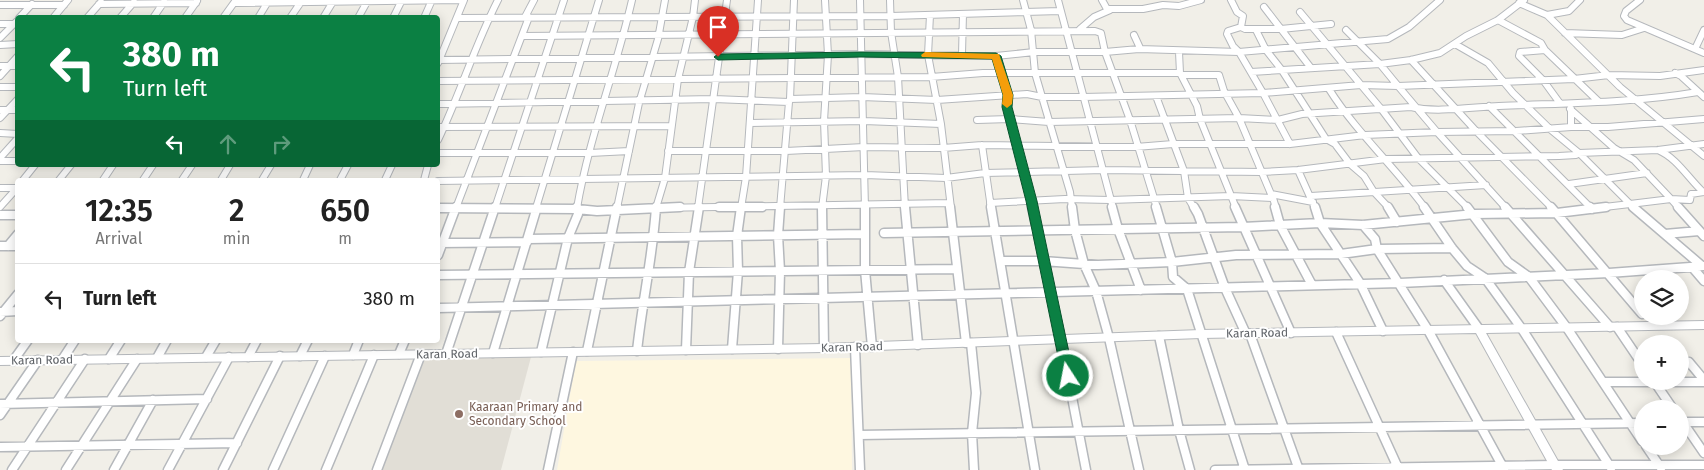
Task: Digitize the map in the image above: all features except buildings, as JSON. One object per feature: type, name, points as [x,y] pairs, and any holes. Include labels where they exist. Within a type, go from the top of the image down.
[{"type":"street","points":[[0,5],[6,0]]},
{"type":"street","points":[[22,15],[36,0]]},
{"type":"street","points":[[225,15],[235,2],[462,0],[458,18],[440,57]]},
{"type":"street","points":[[441,127],[455,104],[484,27],[498,0]]},
{"type":"street","points":[[534,0],[477,153],[440,243],[568,238],[865,234]]},
{"type":"street","points":[[446,354],[564,0]]},
{"type":"street","points":[[494,353],[599,0]]},
{"type":"street","points":[[541,352],[568,238],[578,214],[577,209],[582,179],[632,0]]},
{"type":"street","points":[[587,351],[640,101],[664,17],[665,0]]},
{"type":"street","points":[[637,351],[646,272],[654,237],[656,208],[666,178],[678,79],[693,17],[695,0]]},
{"type":"street","points":[[686,350],[689,272],[727,0]]},
{"type":"street","points":[[732,349],[738,271],[737,236],[746,177],[758,33],[758,0]]},
{"type":"street","points":[[778,348],[780,271],[778,235],[792,78],[794,0]]},
{"type":"street","points":[[824,348],[824,234],[822,204],[826,176],[824,122],[828,55],[825,0]]},
{"type":"street","points":[[860,0],[864,121],[865,270],[872,347]]},
{"type":"street","points":[[890,0],[891,32],[900,99],[905,203],[918,345]]},
{"type":"street","points":[[1023,0],[1031,30],[1035,73],[1070,192],[1075,230],[1084,264],[1096,291],[1139,470]]},
{"type":"street","points":[[1058,0],[1118,229],[1141,290]]},
{"type":"street","points":[[1102,0],[1107,9],[1110,10]]},
{"type":"street","points":[[1080,30],[1094,17],[1110,10],[1143,9],[1163,5],[1179,6],[1201,0]]},
{"type":"street","points":[[1231,0],[1237,12],[1243,16],[1241,27]]},
{"type":"street","points":[[440,61],[582,57],[755,57],[861,54],[996,56],[1034,52],[1105,52],[1140,48],[1178,52],[1239,52],[1358,43],[1398,36],[1440,0]]},
{"type":"street","points":[[1547,15],[1569,12],[1580,0]]},
{"type":"street","points":[[1640,0],[1626,11],[1624,16],[1627,20],[1704,53]]},
{"type":"street","points":[[260,15],[268,1]]},
{"type":"street","points":[[325,15],[333,1]]},
{"type":"street","points":[[360,15],[367,1]]},
{"type":"street","points":[[394,15],[401,1]]},
{"type":"street","points":[[425,15],[431,1]]},
{"type":"street","points":[[90,15],[101,2],[197,2]]},
{"type":"street","points":[[122,15],[133,2]]},
{"type":"street","points":[[155,15],[164,2]]},
{"type":"street","points":[[187,15],[197,2]]},
{"type":"street","points":[[292,15],[301,2]]},
{"type":"street","points":[[1251,72],[1380,64],[1411,60],[1440,53],[1466,36],[1498,20],[1522,2],[1547,15],[1633,98],[1704,156]]},
{"type":"street","points":[[0,5],[66,3]]},
{"type":"street","points":[[56,15],[66,3]]},
{"type":"street","points":[[1139,3],[1143,9]]},
{"type":"street","points":[[1264,7],[1297,47],[1311,68]]},
{"type":"street","points":[[458,18],[891,16],[1060,11]]},
{"type":"street","points":[[1300,12],[1382,110],[1418,158],[1474,214],[1508,262],[1529,277],[1567,328],[1634,429]]},
{"type":"street","points":[[992,13],[994,30]]},
{"type":"street","points":[[962,54],[965,44],[962,31],[963,14]]},
{"type":"street","points":[[930,15],[928,55],[941,124],[956,269],[976,393],[972,433],[974,470]]},
{"type":"street","points":[[1498,20],[1541,43],[1545,50],[1598,101]]},
{"type":"street","points":[[0,24],[15,21]]},
{"type":"street","points":[[0,38],[15,23]]},
{"type":"street","points":[[1290,144],[1251,72],[1239,52],[1233,46],[1227,32],[1241,27],[1256,30],[1331,24]]},
{"type":"street","points":[[1565,33],[1622,35],[1644,28]]},
{"type":"street","points":[[522,36],[994,30],[1080,30],[1101,33],[1112,74],[1130,120],[1136,147],[1154,199],[1172,262],[1173,277],[1186,289],[1245,470]]},
{"type":"street","points":[[1256,30],[1266,50],[1312,114],[1326,139],[1334,144],[1350,164],[1364,176],[1374,192],[1387,204],[1397,222]]},
{"type":"street","points":[[1346,30],[1380,64],[1437,132],[1463,159],[1472,172],[1486,185],[1565,276],[1614,327],[1634,353]]},
{"type":"street","points":[[1694,50],[1704,30]]},
{"type":"street","points":[[1134,35],[1140,48]]},
{"type":"street","points":[[0,45],[15,44]]},
{"type":"street","points":[[1455,44],[1482,58],[1494,69],[1502,82],[1551,130],[1579,153],[1630,204],[1682,246],[1703,266]]},
{"type":"street","points":[[1545,50],[1522,52],[1519,56],[1587,126],[1629,156],[1647,173],[1701,233]]},
{"type":"street","points":[[1178,52],[1181,74],[1197,106],[1200,119],[1243,227],[1258,256],[1269,286],[1291,333]]},
{"type":"street","points":[[996,56],[1003,73],[1008,95],[1007,107],[1031,201],[1042,261],[1061,340],[1086,470]]},
{"type":"street","points":[[0,76],[15,59]]},
{"type":"street","points":[[1411,60],[1454,108],[1557,213],[1634,304]]},
{"type":"street","points":[[0,66],[15,66]]},
{"type":"street","points":[[440,104],[714,99],[752,101],[862,97],[936,100],[1027,94],[1083,97],[1192,96],[1329,89],[1361,85],[1398,86],[1502,82],[1574,79],[1610,75],[1660,76],[1704,70]]},
{"type":"street","points":[[440,81],[862,78],[1003,73],[1219,75],[1272,196],[1280,225],[1312,285]]},
{"type":"street","points":[[1674,73],[1681,76],[1704,97]]},
{"type":"street","points":[[0,87],[15,87]]},
{"type":"street","points":[[1329,89],[1343,111],[1410,189],[1452,248],[1467,266],[1485,278],[1522,329],[1611,467]]},
{"type":"street","points":[[977,120],[1010,119],[1049,122],[1239,118],[1278,120],[1312,114],[1382,110],[1411,106],[1419,109],[1454,108],[1662,98],[1698,92]]},
{"type":"street","points":[[1156,96],[1184,171],[1188,198],[1198,214],[1225,288],[1248,334],[1298,469]]},
{"type":"street","points":[[0,118],[4,110],[15,101]]},
{"type":"street","points":[[1489,106],[1592,209]]},
{"type":"street","points":[[1570,109],[1572,115],[1571,127]]},
{"type":"street","points":[[750,123],[864,121],[941,124]]},
{"type":"street","points":[[668,151],[786,151],[824,148],[943,148],[1018,145],[1136,147],[1173,144],[1290,144],[1326,139],[1400,134],[1551,130],[1587,126],[1702,121]]},
{"type":"street","points":[[441,127],[671,126]]},
{"type":"street","points":[[0,133],[15,134]]},
{"type":"street","points":[[0,159],[15,142]]},
{"type":"street","points":[[440,181],[865,175],[946,178],[986,173],[1104,170],[1262,172],[1298,170],[1386,159],[1463,159],[1576,155],[1579,153],[1619,150],[1658,150],[1704,144]]},
{"type":"street","points":[[982,146],[994,231],[1001,262],[1004,294],[1035,470]]},
{"type":"street","points":[[1658,150],[1666,153],[1679,165],[1690,180],[1704,192]]},
{"type":"street","points":[[440,154],[630,151]]},
{"type":"street","points":[[0,159],[15,160]]},
{"type":"street","points":[[25,178],[33,167]]},
{"type":"street","points":[[60,178],[69,167]]},
{"type":"street","points":[[104,178],[113,167]]},
{"type":"street","points":[[144,178],[152,167]]},
{"type":"street","points":[[183,178],[191,167]]},
{"type":"street","points":[[221,178],[229,167]]},
{"type":"street","points":[[263,178],[270,167]]},
{"type":"street","points":[[1298,170],[1312,199],[1320,223],[1360,283],[1383,331]]},
{"type":"street","points":[[1569,184],[1647,173]]},
{"type":"street","points":[[990,203],[1070,199],[1110,200],[1231,196],[1272,196],[1312,199],[1446,185],[1486,185]]},
{"type":"street","points":[[0,188],[15,187]]},
{"type":"street","points":[[0,207],[15,189]]},
{"type":"street","points":[[884,233],[1202,228],[1320,223],[1363,225],[1474,214],[1557,213],[1575,209],[1592,209],[1671,199],[1690,200],[1691,194],[1704,192]]},
{"type":"street","points":[[440,208],[577,209],[597,211],[699,206],[741,208],[780,205],[950,203]]},
{"type":"street","points":[[0,215],[15,215]]},
{"type":"street","points":[[1363,225],[1375,239],[1377,249],[1428,330],[1503,468]]},
{"type":"street","points":[[1665,234],[1701,233]]},
{"type":"street","points":[[4,246],[15,237]]},
{"type":"street","points":[[1001,262],[1042,261],[1084,264],[1172,262],[1236,255],[1341,254],[1377,249],[1452,248]]},
{"type":"street","points":[[440,308],[1400,283],[1565,276],[1703,266]]},
{"type":"street","points":[[1692,267],[1704,281]]},
{"type":"street","points":[[440,275],[956,269]]},
{"type":"street","points":[[1444,280],[1479,329],[1557,467]]},
{"type":"street","points":[[1,313],[15,297]]},
{"type":"street","points":[[1,313],[15,312]]},
{"type":"street","name":"Karan Road","points":[[0,361],[824,348],[1201,334],[1703,326]]},
{"type":"street","points":[[1336,332],[1398,469]]},
{"type":"street","points":[[1159,336],[1179,430],[1190,470]]},
{"type":"street","points":[[13,360],[26,343]]},
{"type":"street","points":[[62,360],[74,343]]},
{"type":"street","points":[[109,359],[119,343]]},
{"type":"street","points":[[156,358],[165,343]]},
{"type":"street","points":[[206,357],[214,343]]},
{"type":"street","points":[[248,357],[255,343]]},
{"type":"street","points":[[300,356],[306,343]]},
{"type":"street","points":[[353,355],[357,343]]},
{"type":"street","points":[[399,354],[404,343]]},
{"type":"street","points":[[856,347],[860,470]]},
{"type":"street","points":[[548,470],[573,352]]},
{"type":"street","points":[[377,470],[421,354]]},
{"type":"street","points":[[326,470],[374,355]]},
{"type":"street","points":[[223,470],[280,356]]},
{"type":"street","points":[[273,470],[325,356]]},
{"type":"street","points":[[168,470],[229,357]]},
{"type":"street","points":[[66,470],[137,358]]},
{"type":"street","points":[[12,470],[85,359]]},
{"type":"street","points":[[0,415],[4,404],[38,360]]},
{"type":"street","points":[[1690,362],[1704,381]]},
{"type":"street","points":[[1689,381],[1704,381]]},
{"type":"street","points":[[1603,382],[1634,382]]},
{"type":"street","points":[[4,404],[207,399]]},
{"type":"street","points":[[114,470],[153,400]]},
{"type":"street","points":[[1689,421],[1704,422]]},
{"type":"street","points":[[859,435],[1634,423]]},
{"type":"street","points":[[1689,432],[1704,453]]},
{"type":"street","points":[[0,447],[237,442]]},
{"type":"street","points":[[1652,455],[1660,468]]},
{"type":"street","points":[[1214,470],[1660,468],[1704,465]]},
{"type":"shaded area","name":"Kaaraan Primary and Secondary School","points":[[421,357],[531,357],[501,470],[382,470]]},
{"type":"shaded area","points":[[851,358],[852,470],[557,470],[576,361]]},
{"type":"slow traffic","points":[[925,55],[962,54],[996,56],[1003,73],[1008,95],[1007,104]]},
{"type":"place","name":"Kaaraan Primary and Secondary School","points":[[459,414]]},
{"type":"route","points":[[718,57],[861,54],[996,56],[1003,73],[1008,95],[1007,107],[1031,201],[1040,241],[1042,261],[1068,376]]}]
